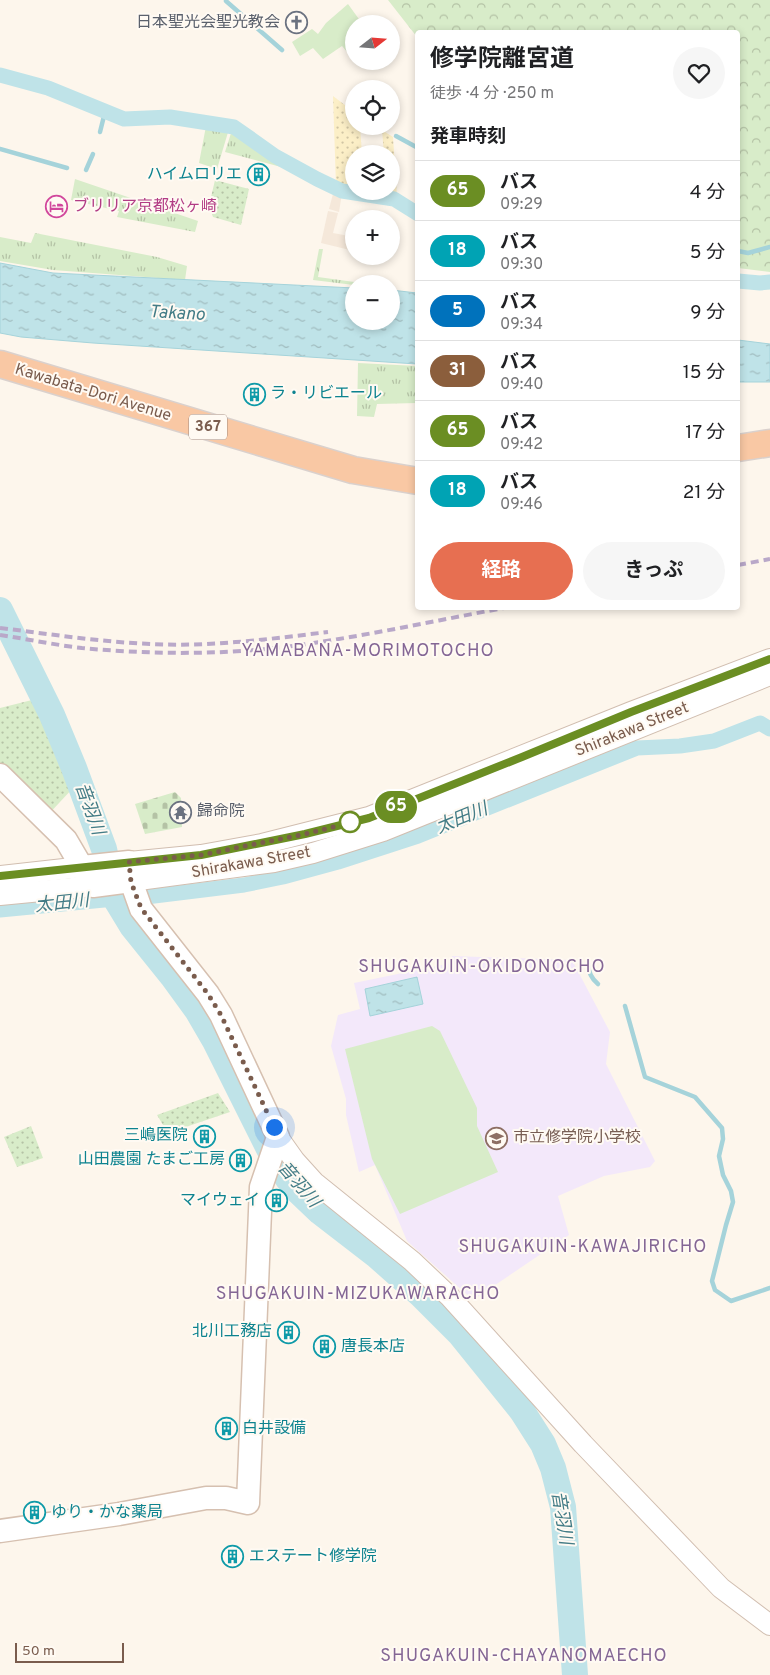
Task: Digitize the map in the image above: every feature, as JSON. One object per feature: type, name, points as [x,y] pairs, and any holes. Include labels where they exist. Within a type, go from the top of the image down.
[{"type":"highway","name":"Kawabata-Dori Avenue","points":[[0,364],[353,470],[415,480]]},
{"type":"highway","points":[[740,448],[770,443]]},
{"type":"main road","points":[[0,775],[66,840],[109,874],[141,908],[208,994],[221,1015],[277,1141],[261,1187],[248,1503],[226,1498],[206,1498],[119,1514],[0,1531]]},
{"type":"street","name":"Shirakawa Street","points":[[0,895],[262,844],[369,818],[631,712],[770,659]]},
{"type":"street","name":"Shirakawa Street","points":[[0,876],[109,874],[274,862],[313,853],[383,831],[770,675]]},
{"type":"street","points":[[277,1141],[314,1182],[412,1261],[450,1297],[582,1444],[721,1588],[770,1625]]},
{"type":"shaded area","points":[[334,190],[342,193],[339,212],[329,209]]},
{"type":"shaded area","points":[[328,211],[338,213],[333,233],[345,235],[345,249],[321,243]]},
{"type":"shaded area","name":"市立修学院小学校","points":[[452,956],[572,960],[610,1032],[606,1064],[655,1161],[650,1167],[604,1176],[558,1196],[569,1235],[473,1300],[407,1241],[375,1165],[359,1172],[346,1115],[346,1099],[331,1046],[338,1015],[360,1009],[354,983],[451,963]]},
{"type":"green space","points":[[388,0],[770,0],[770,272],[740,268],[740,30],[415,30],[415,34]]},
{"type":"green space","points":[[348,4],[356,15],[345,15],[345,49],[342,46],[323,59],[313,48],[300,56],[292,42],[312,29],[318,34],[326,23]]},
{"type":"green space","points":[[206,126],[229,129],[217,169],[199,163]]},
{"type":"green space","points":[[232,130],[296,171],[225,152]]},
{"type":"green space","points":[[75,179],[198,221],[195,232],[117,217],[119,211],[71,200]]},
{"type":"green space","points":[[215,180],[249,189],[241,225],[213,217],[209,206]]},
{"type":"green space","points":[[35,233],[157,257],[187,266],[185,280],[53,270],[0,261],[0,237],[31,243]]},
{"type":"green space","points":[[319,249],[323,249],[318,277],[345,281],[345,284],[313,280]]},
{"type":"green space","points":[[358,363],[415,366],[415,403],[377,404],[374,417],[357,416]]},
{"type":"green space","points":[[32,700],[73,788],[46,817],[0,771],[0,708]]},
{"type":"green space","points":[[175,792],[181,798],[182,827],[145,834],[135,804]]},
{"type":"green space","points":[[432,1026],[440,1031],[477,1108],[477,1126],[498,1172],[400,1214],[372,1159],[345,1049]]},
{"type":"green space","points":[[218,1093],[230,1112],[168,1133],[157,1115]]},
{"type":"green space","points":[[31,1126],[43,1158],[17,1167],[4,1137]]},
{"type":"sand","points":[[333,96],[345,105],[345,135],[361,135],[361,145],[345,145],[345,186],[336,186]]},
{"type":"sand","points":[[382,135],[393,137],[394,145],[383,145]]},
{"type":"water","name":"Takano","points":[[0,263],[53,273],[345,288],[345,330],[400,330],[400,291],[415,293],[415,364],[21,337],[0,333]]},
{"type":"water","points":[[740,340],[770,344],[770,382],[740,382]]},
{"type":"water","points":[[417,977],[423,1004],[370,1016],[365,989]]},
{"type":"waterway","points":[[226,1],[282,50]]},
{"type":"waterway","points":[[0,75],[48,88],[124,119],[170,117],[234,127],[275,156],[342,191],[394,199],[415,212]]},
{"type":"waterway","points":[[100,132],[105,112]]},
{"type":"waterway","points":[[396,136],[415,146]]},
{"type":"waterway","points":[[0,149],[67,168]]},
{"type":"waterway","points":[[86,170],[93,154]]},
{"type":"waterway","points":[[740,251],[748,253],[770,247]]},
{"type":"waterway","points":[[740,281],[770,282]]},
{"type":"waterway","name":"音羽川","points":[[0,610],[52,715],[74,768],[104,849],[115,898],[132,926],[197,1010],[215,1041],[269,1149],[288,1179],[320,1212],[377,1256],[421,1295],[460,1334],[522,1411],[543,1444],[553,1468],[563,1507],[575,1675]]},
{"type":"waterway","name":"太田川","points":[[146,897],[244,885],[283,877],[338,862],[418,836],[637,748],[680,746],[714,741],[760,723],[770,729]]},
{"type":"waterway","name":"太田川","points":[[0,910],[125,898]]},
{"type":"waterway","points":[[588,963],[591,975],[598,984]]},
{"type":"waterway","points":[[625,1006],[645,1077],[695,1097],[722,1128],[723,1139],[719,1156],[723,1175],[731,1191],[733,1202],[712,1281],[715,1290],[731,1301],[770,1288]]},
{"type":"railway","points":[[740,565],[770,559]]},
{"type":"railway","points":[[0,635],[72,647],[106,650],[179,653],[228,652],[333,640],[494,610]]},
{"type":"railway","points":[[0,628],[113,642],[173,645],[240,642],[328,632]]},
{"type":"bus line","name":"65","points":[[0,876],[201,855],[262,844],[369,818],[631,712],[770,659]]},
{"type":"place","name":"日本聖光会聖光教会","points":[[296,23]]},
{"type":"place","name":"ハイムロリエ","points":[[258,175]]},
{"type":"place","name":"ブリリア京都松ヶ崎","points":[[57,207]]},
{"type":"place","name":"ラ・リビエール","points":[[254,394]]},
{"type":"place","name":"歸命院","points":[[181,812]]},
{"type":"place","name":"三嶋医院","points":[[204,1136]]},
{"type":"place","name":"市立修学院小学校","points":[[497,1138]]},
{"type":"place","name":"山田農園 たまご工房","points":[[241,1160]]},
{"type":"place","name":"マイウェイ","points":[[276,1201]]},
{"type":"place","name":"北川工務店","points":[[288,1332]]},
{"type":"place","name":"唐長本店","points":[[325,1347]]},
{"type":"place","name":"白井設備","points":[[226,1429]]},
{"type":"place","name":"ゆり・かな薬局","points":[[35,1513]]},
{"type":"place","name":"エステート修学院","points":[[233,1557]]},
{"type":"district","name":"YAMABANA-MORIMOTOCHO","points":[[368,651]]},
{"type":"district","name":"SHUGAKUIN-OKIDONOCHO","points":[[482,967]]},
{"type":"district","name":"SHUGAKUIN-KAWAJIRICHO","points":[[583,1247]]},
{"type":"district","name":"SHUGAKUIN-MIZUKAWARACHO","points":[[358,1294]]},
{"type":"district","name":"SHUGAKUIN-CHAYANOMAECHO","points":[[524,1656]]},
{"type":"route","points":[[274,1127],[221,1015],[208,994],[156,930],[141,908],[131,882],[129,862],[201,855],[262,844],[353,822],[350,822]]}]
